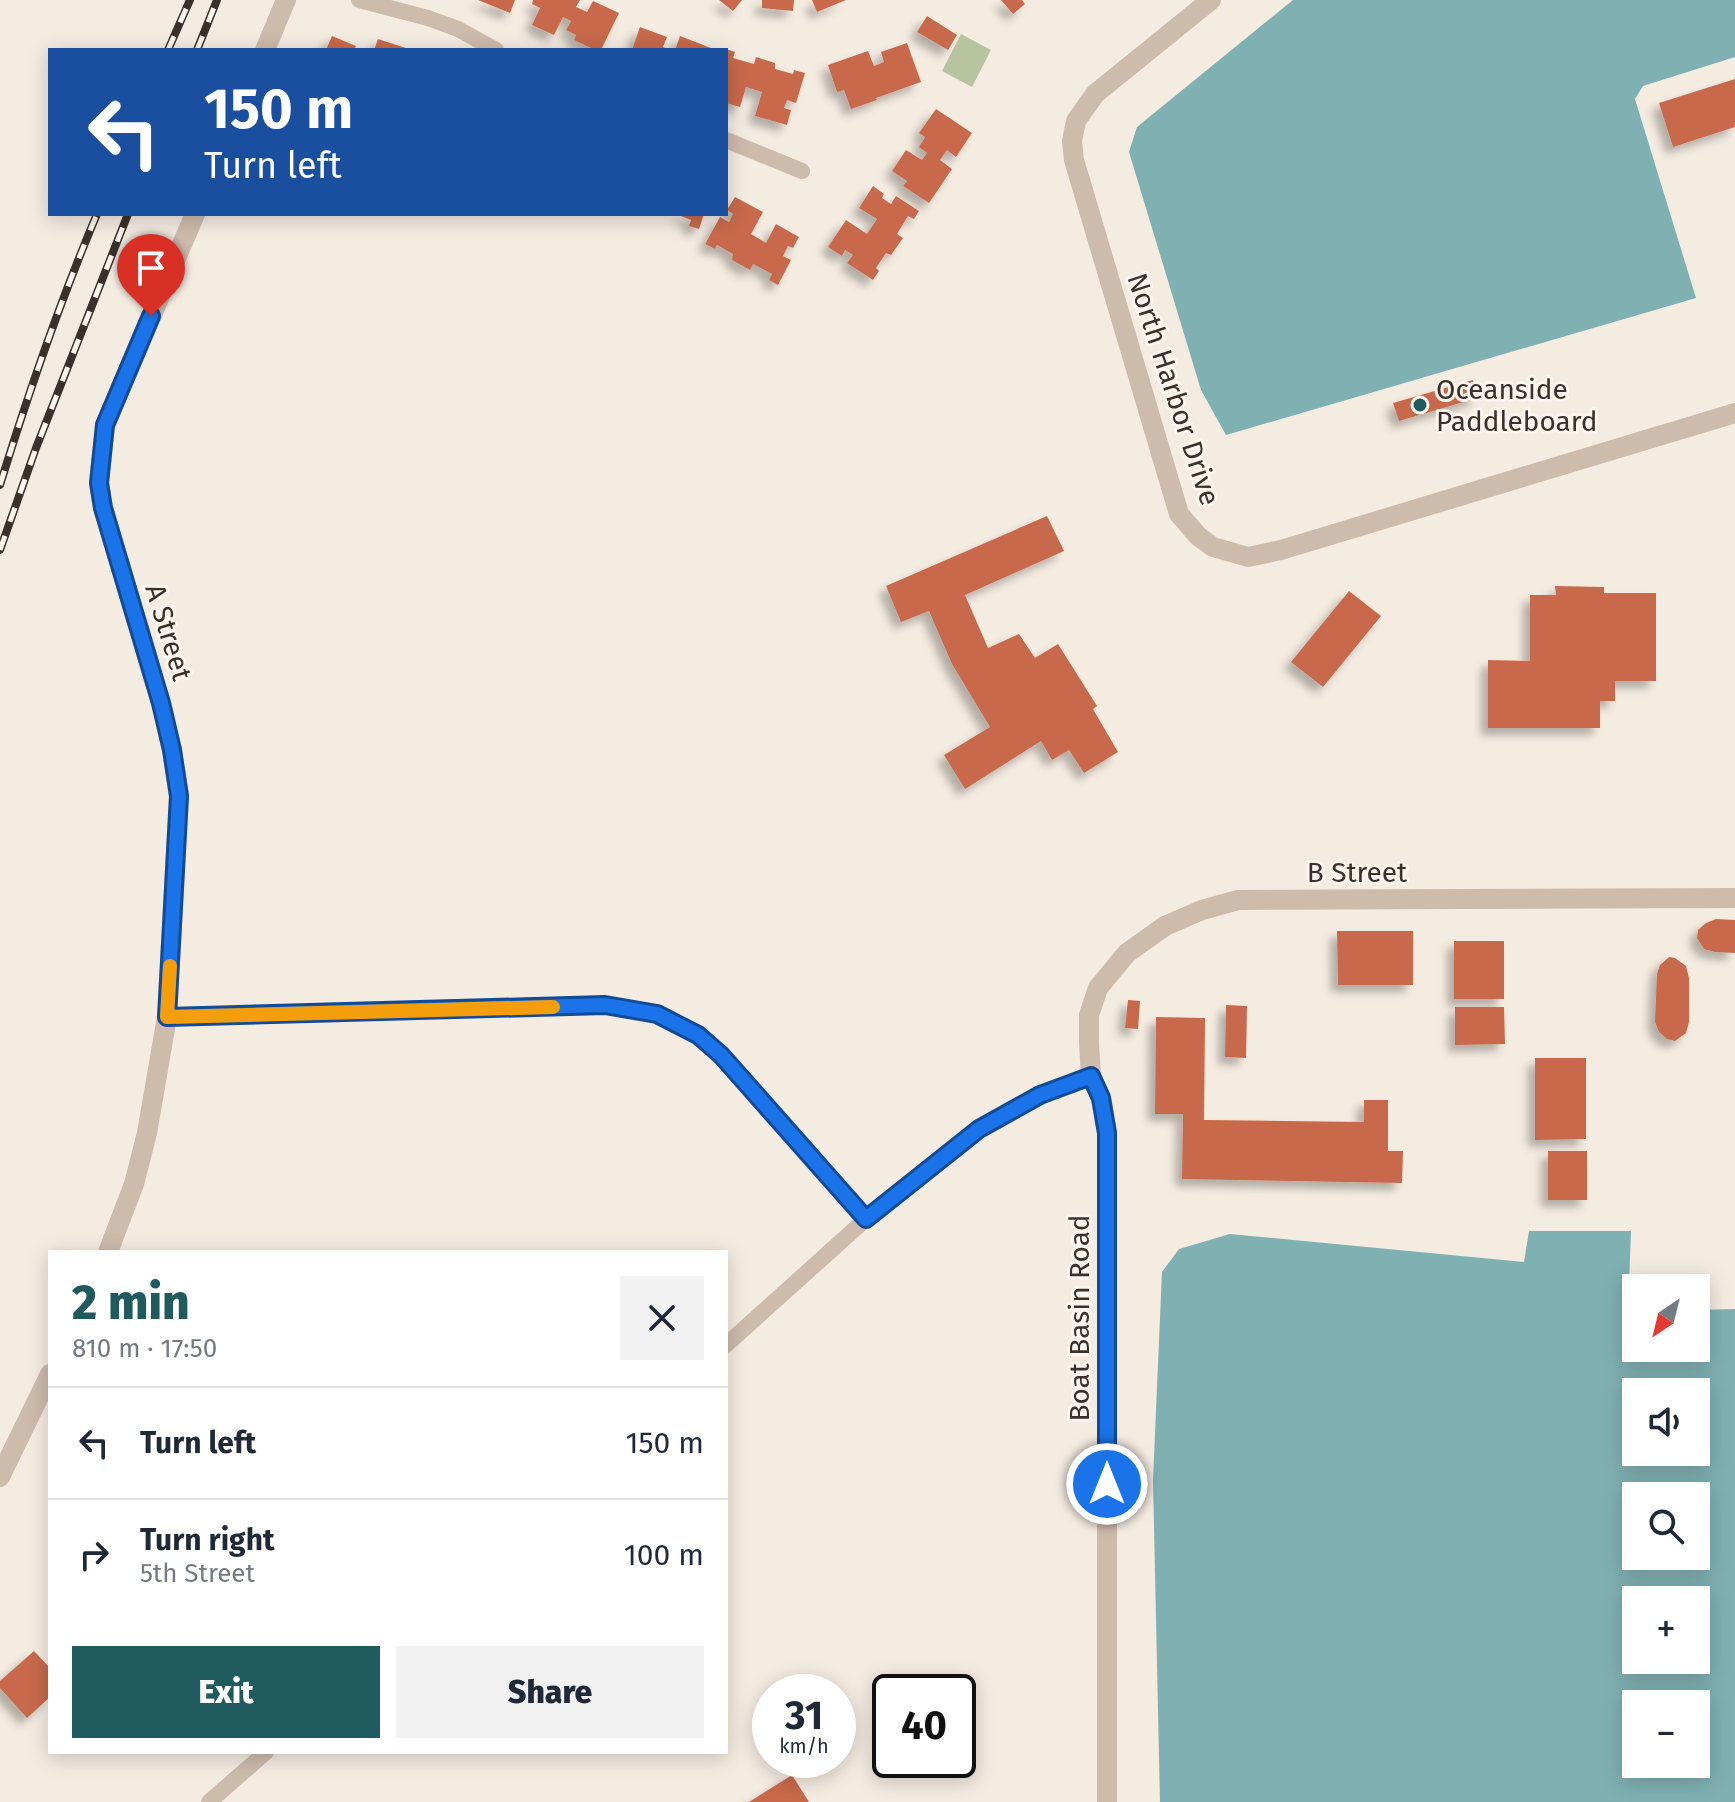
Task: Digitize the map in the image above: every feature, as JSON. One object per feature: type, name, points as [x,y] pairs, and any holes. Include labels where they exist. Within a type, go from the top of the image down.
[{"type":"street","points":[[266,48],[286,0]]},
{"type":"street","points":[[359,0],[428,18],[458,29],[492,48]]},
{"type":"street","name":"North Harbor Drive","points":[[1211,0],[1095,94],[1076,121],[1072,141],[1074,160],[1179,514],[1198,536],[1213,547],[1248,557],[1281,550],[1735,413]]},
{"type":"street","points":[[728,141],[802,171]]},
{"type":"street","name":"A Street","points":[[109,1250],[134,1184],[144,1146],[167,1017],[179,796],[161,703],[103,508],[99,483],[105,425],[194,216]]},
{"type":"street","name":"B Street","points":[[1091,1076],[1089,1015],[1098,988],[1127,953],[1165,926],[1202,910],[1238,900],[1735,898]]},
{"type":"street","points":[[167,1017],[605,1005],[657,1014],[698,1035],[721,1055],[866,1219]]},
{"type":"street","points":[[728,1343],[866,1219],[979,1129],[1040,1095],[1091,1076]]},
{"type":"street","name":"Boat Basin Road","points":[[1091,1076],[1101,1098],[1107,1133],[1107,1802]]},
{"type":"street","points":[[0,1477],[48,1378]]},
{"type":"street","points":[[209,1802],[264,1754]]},
{"type":"green space","points":[[961,34],[991,50],[972,87],[942,71]]},
{"type":"water","points":[[1293,0],[1735,0],[1735,57],[1643,86],[1635,99],[1696,298],[1226,435],[1201,390],[1129,152],[1137,127]]},
{"type":"water","points":[[1529,1231],[1631,1231],[1629,1274],[1622,1274],[1622,1362],[1710,1362],[1710,1310],[1735,1309],[1735,1802],[1160,1802],[1153,1480],[1162,1272],[1179,1249],[1230,1234],[1524,1262]]},
{"type":"building","points":[[478,0],[515,0],[510,13]]},
{"type":"building","points":[[533,0],[580,0],[576,7],[587,12],[593,1],[619,13],[602,48],[591,48],[574,40],[576,35],[566,30],[571,21],[563,17],[554,35],[532,25],[540,8],[532,4]]},
{"type":"building","points":[[719,0],[742,0],[733,11]]},
{"type":"building","points":[[762,0],[794,0],[793,11],[762,8]]},
{"type":"building","points":[[812,0],[846,0],[817,12]]},
{"type":"building","points":[[1001,0],[1022,0],[1025,4],[1013,14]]},
{"type":"building","points":[[927,16],[957,35],[948,50],[917,32]]},
{"type":"building","points":[[640,27],[667,37],[663,47],[665,48],[633,48]]},
{"type":"building","points":[[332,36],[356,46],[355,48],[327,48]]},
{"type":"building","points":[[680,36],[711,48],[676,48]]},
{"type":"building","points":[[378,39],[406,48],[375,48]]},
{"type":"building","points":[[907,43],[921,82],[851,109],[844,90],[837,92],[828,65],[868,51],[874,66],[884,62],[881,52]]},
{"type":"building","points":[[728,50],[735,52],[733,58],[754,64],[756,57],[775,63],[775,69],[793,74],[794,70],[805,73],[796,103],[787,100],[784,108],[791,110],[787,125],[755,116],[762,92],[746,87],[740,107],[728,104]]},
{"type":"building","points":[[1735,79],[1735,127],[1673,147],[1659,103]]},
{"type":"building","points":[[936,109],[972,133],[956,157],[947,150],[940,160],[952,169],[929,203],[903,186],[907,181],[892,171],[906,150],[922,160],[927,153],[919,147],[925,137],[919,133]]},
{"type":"building","points":[[873,186],[891,204],[896,196],[919,211],[914,219],[908,216],[897,234],[903,238],[891,255],[886,253],[876,268],[879,271],[873,280],[847,263],[853,255],[845,250],[842,256],[828,247],[846,220],[867,234],[877,219],[859,208]]},
{"type":"building","points":[[735,197],[763,212],[751,234],[766,243],[776,224],[799,237],[793,248],[788,246],[783,256],[791,260],[778,285],[769,280],[772,274],[753,264],[750,270],[732,260],[733,254],[717,245],[715,249],[705,244],[720,217],[729,222],[733,214],[728,208]]},
{"type":"building","points":[[681,216],[703,216],[699,229],[689,226],[691,220]]},
{"type":"building","points":[[1473,380],[1477,398],[1399,421],[1393,403]]},
{"type":"building","points":[[1047,516],[1064,551],[965,595],[988,648],[1019,634],[1035,658],[1058,644],[1097,706],[1093,709],[1118,752],[1084,773],[1069,750],[1052,760],[1041,741],[965,789],[944,755],[990,727],[952,664],[929,611],[901,622],[886,586]]},
{"type":"building","points":[[1555,586],[1604,587],[1604,593],[1656,593],[1656,681],[1615,681],[1615,701],[1600,701],[1600,728],[1488,728],[1488,660],[1530,661],[1530,595],[1556,595]]},
{"type":"building","points":[[1349,591],[1381,616],[1323,687],[1291,662]]},
{"type":"building","points":[[1716,919],[1735,920],[1735,953],[1704,949],[1697,938],[1698,930]]},
{"type":"building","points":[[1337,931],[1413,931],[1413,985],[1338,985]]},
{"type":"building","points":[[1454,941],[1504,941],[1504,999],[1454,999]]},
{"type":"building","points":[[1669,957],[1686,966],[1689,978],[1689,1022],[1686,1033],[1675,1041],[1659,1032],[1655,1022],[1657,974],[1660,965]]},
{"type":"building","points":[[1128,1000],[1140,1001],[1138,1029],[1125,1028]]},
{"type":"building","points":[[1226,1005],[1247,1006],[1246,1058],[1225,1057]]},
{"type":"building","points":[[1455,1007],[1504,1007],[1505,1044],[1455,1045]]},
{"type":"building","points":[[1156,1017],[1205,1018],[1204,1120],[1364,1122],[1364,1100],[1388,1100],[1388,1151],[1403,1151],[1402,1183],[1182,1179],[1183,1114],[1155,1114]]},
{"type":"building","points":[[1535,1058],[1586,1058],[1586,1139],[1535,1140]]},
{"type":"building","points":[[1548,1151],[1587,1151],[1587,1200],[1548,1200]]},
{"type":"building","points":[[34,1651],[48,1666],[48,1699],[27,1718],[0,1688],[0,1681]]},
{"type":"building","points":[[787,1778],[794,1778],[809,1802],[749,1802]]},
{"type":"railway","points":[[169,48],[190,0]]},
{"type":"railway","points":[[198,48],[217,0]]},
{"type":"railway","points":[[0,485],[45,348],[96,216]]},
{"type":"railway","points":[[0,550],[36,448],[127,216]]},
{"type":"slow traffic","points":[[170,966],[167,1017],[553,1007]]},
{"type":"place","name":"Oceanside Paddleboard","points":[[1420,405]]},
{"type":"route","points":[[151,316],[105,425],[99,483],[103,508],[161,703],[179,796],[167,1017],[605,1005],[657,1014],[698,1035],[721,1055],[866,1219],[979,1129],[1040,1095],[1091,1076],[1101,1098],[1107,1133],[1107,1484]]}]
